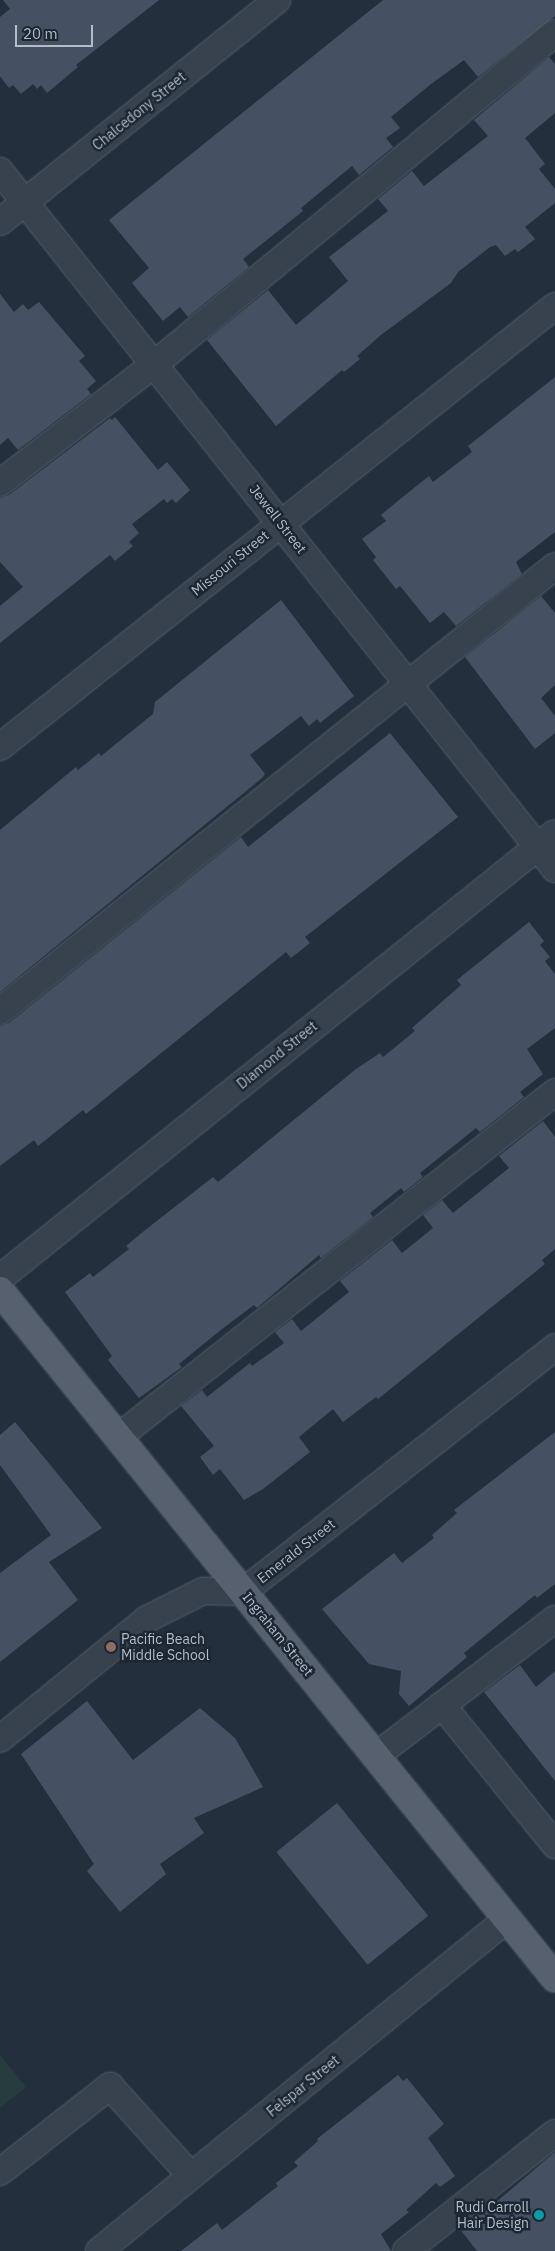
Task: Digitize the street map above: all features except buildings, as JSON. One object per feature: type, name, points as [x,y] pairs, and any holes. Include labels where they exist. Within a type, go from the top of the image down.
[{"type":"main road","name":"Ingraham Street","points":[[0,1291],[377,1755],[506,1920],[555,1978]]},
{"type":"street","name":"Chalcedony Street","points":[[0,222],[278,0]]},
{"type":"street","points":[[0,483],[156,363],[555,33]]},
{"type":"street","name":"Jewell Street","points":[[0,171],[24,203],[156,363],[409,685],[546,840],[555,869]]},
{"type":"street","name":"Missouri Street","points":[[0,747],[555,306]]},
{"type":"street","points":[[0,1011],[170,873],[409,685],[555,566]]},
{"type":"street","name":"Diamond Street","points":[[0,1278],[546,840]]},
{"type":"street","points":[[118,1438],[555,1092]]},
{"type":"street","name":"Emerald Street","points":[[0,1739],[147,1619],[203,1592],[243,1592],[555,1347]]},
{"type":"street","points":[[377,1755],[555,1619]]},
{"type":"street","points":[[442,1705],[555,1845]]},
{"type":"street","name":"Felspar Street","points":[[99,2251],[506,1920]]},
{"type":"street","points":[[0,2172],[110,2086],[191,2176]]},
{"type":"street","points":[[414,2248],[552,2141]]},
{"type":"green space","points":[[0,2055],[26,2087],[0,2108]]},
{"type":"place","name":"Pacific Beach Middle School","points":[[111,1647]]},
{"type":"place","name":"Rudi Carroll Hair Design","points":[[539,2215]]}]
